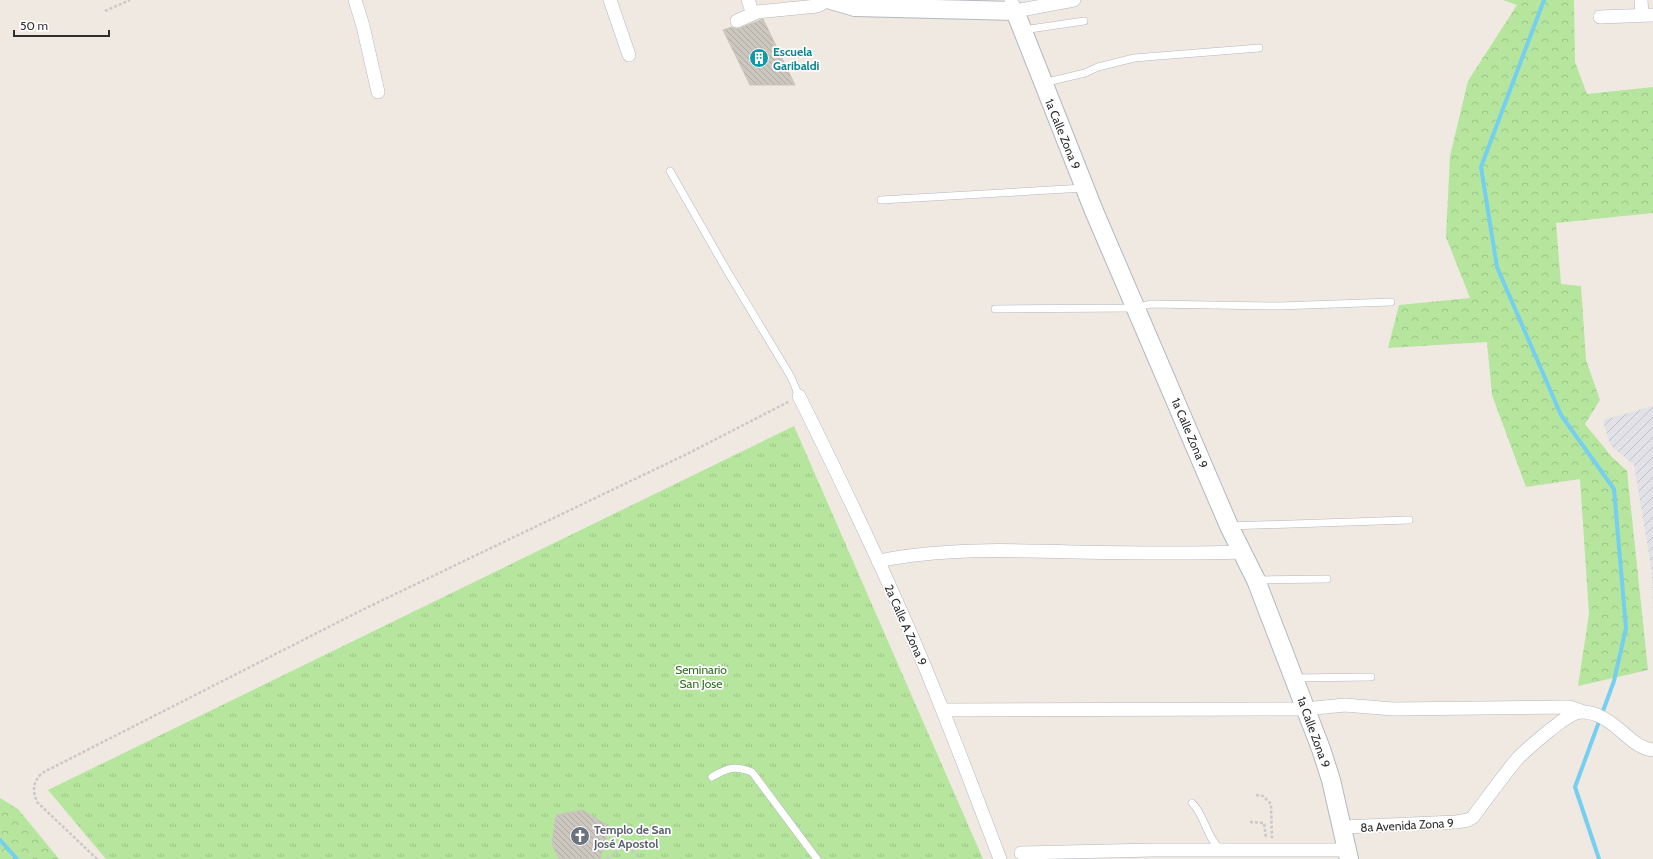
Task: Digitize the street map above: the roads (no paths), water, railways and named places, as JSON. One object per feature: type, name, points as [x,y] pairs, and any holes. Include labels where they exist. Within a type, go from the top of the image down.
[{"type":"street","points":[[355,0],[363,26],[378,92]]},
{"type":"street","points":[[610,0],[629,55]]},
{"type":"street","points":[[748,0],[753,14]]},
{"type":"street","points":[[736,20],[762,11],[817,6],[830,0],[855,7],[1013,6],[1074,0]]},
{"type":"street","points":[[1600,16],[1647,15],[1641,0]]},
{"type":"street","name":"1a Calle Zona 9","points":[[1013,6],[1084,188],[1229,526],[1256,580],[1321,749],[1343,828],[1348,855]]},
{"type":"street","name":"2a Calle A Zona 9","points":[[799,396],[878,560],[942,710],[1000,859]]},
{"type":"street","points":[[878,560],[907,555],[982,551],[1198,554],[1241,552]]},
{"type":"street","points":[[942,710],[1305,709],[1345,705],[1393,709],[1569,707],[1598,715],[1610,721],[1645,749],[1653,750]]},
{"type":"street","name":"8a Avenida Zona 9","points":[[1343,828],[1456,822],[1468,820],[1473,817],[1518,759],[1529,748],[1570,715],[1584,712]]},
{"type":"street","points":[[1021,853],[1272,850],[1348,855]]},
{"type":"lane","points":[[1022,30],[1084,21]]},
{"type":"lane","points":[[1043,83],[1079,75],[1116,61],[1134,58],[1259,48]]},
{"type":"lane","points":[[670,171],[790,377],[799,396]]},
{"type":"lane","points":[[881,200],[1084,188]]},
{"type":"lane","points":[[995,309],[1136,308],[1150,304],[1279,306],[1391,302]]},
{"type":"lane","points":[[1229,526],[1409,520]]},
{"type":"lane","points":[[1256,580],[1327,579]]},
{"type":"lane","points":[[1294,678],[1371,677]]},
{"type":"lane","points":[[712,777],[726,769],[743,768],[752,772],[817,859]]},
{"type":"lane","points":[[1192,803],[1196,806],[1208,835],[1222,851]]},
{"type":"waterway","points":[[1544,0],[1481,167],[1497,267],[1561,415],[1614,489],[1626,628],[1614,681],[1575,787],[1599,859]]},
{"type":"waterway","points":[[0,840],[17,859]]},
{"type":"place","name":"Escuela Garibaldi","points":[[759,58]]},
{"type":"place","name":"Templo de San José Apostol","points":[[580,836]]},
{"type":"park label","name":"Seminario San Jose","points":[[701,676]]}]
